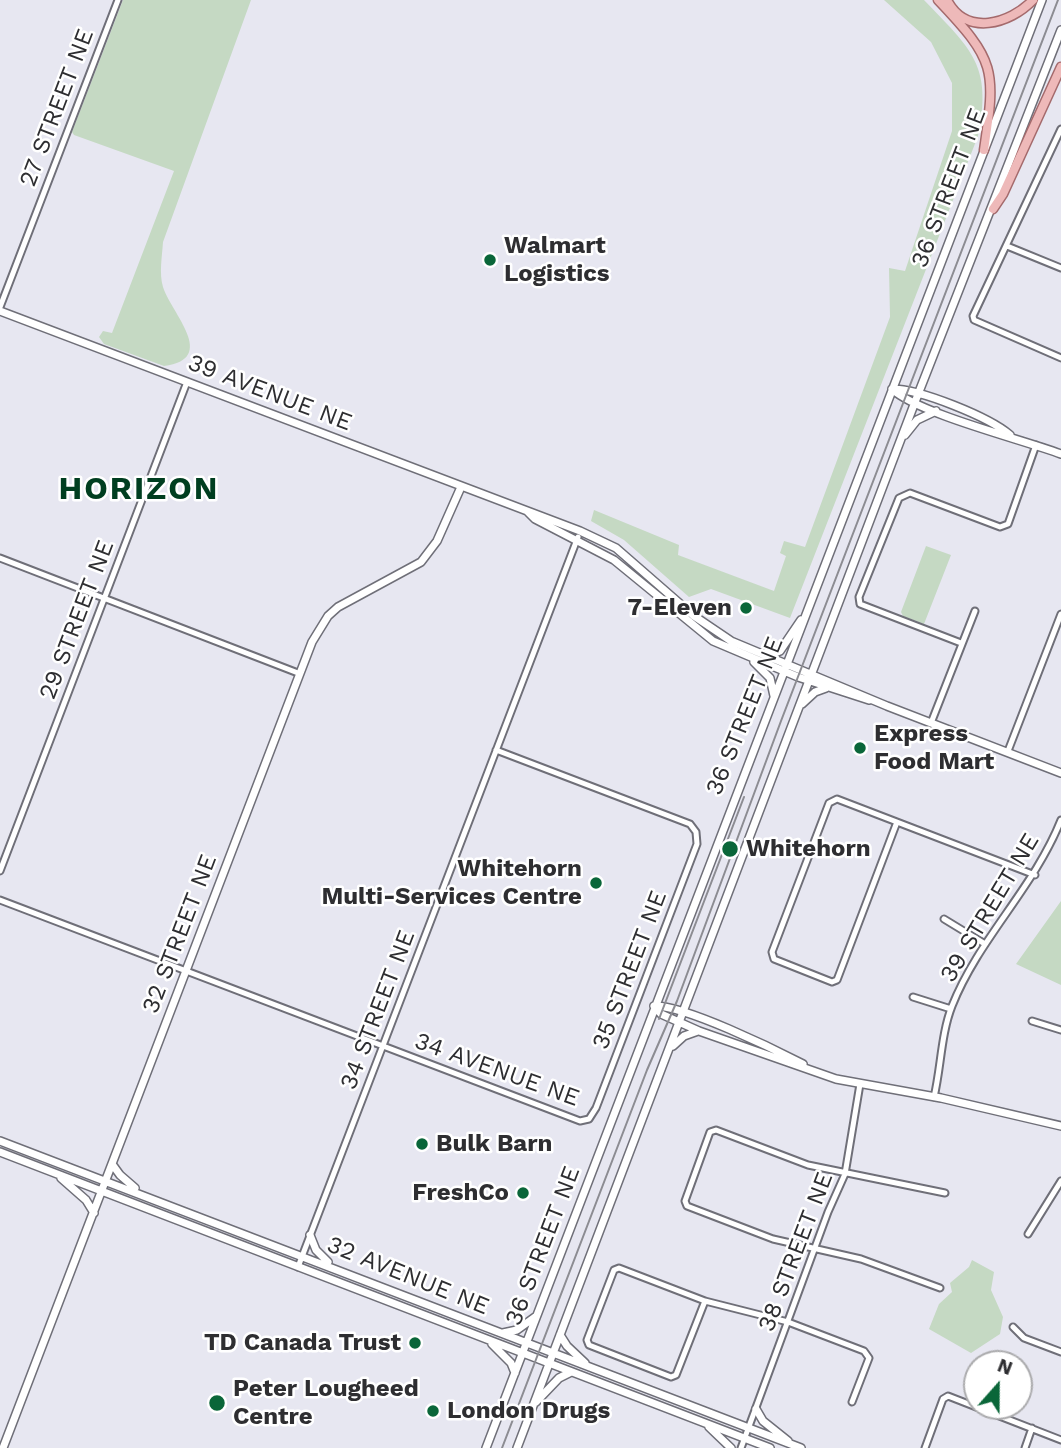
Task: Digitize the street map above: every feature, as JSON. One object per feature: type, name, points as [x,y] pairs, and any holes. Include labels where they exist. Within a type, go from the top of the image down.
[{"type":"main road","points":[[938,0],[973,37],[989,69],[992,97],[984,150]]},
{"type":"main road","points":[[947,0],[959,14],[975,22],[993,24],[1010,19],[1033,0]]},
{"type":"main road","name":"36 STREET NE","points":[[486,1448],[1042,0]]},
{"type":"main road","name":"36 STREET NE","points":[[517,1448],[798,708],[1061,30]]},
{"type":"main road","points":[[993,209],[1003,194],[1061,67]]},
{"type":"main road","name":"39 AVENUE NE","points":[[0,309],[461,488],[538,513],[580,531],[623,553],[716,632],[785,668]]},
{"type":"main road","points":[[892,388],[1000,426],[1011,435]]},
{"type":"main road","points":[[917,398],[937,411],[1061,454]]},
{"type":"main road","points":[[901,441],[917,420],[937,411]]},
{"type":"main road","name":"32 STREET NE","points":[[3,1448],[298,673],[319,630],[338,607],[404,573],[430,552],[461,488]]},
{"type":"main road","name":"39 AVENUE NE","points":[[527,511],[535,519],[614,560],[713,641],[751,659],[810,677]]},
{"type":"main road","points":[[761,654],[780,650],[806,614]]},
{"type":"main road","points":[[751,659],[770,678],[774,696]]},
{"type":"main road","points":[[810,677],[827,688],[873,701]]},
{"type":"main road","points":[[810,677],[1061,773]]},
{"type":"main road","points":[[798,708],[815,692],[827,688]]},
{"type":"main road","points":[[654,1006],[664,1005],[785,1055],[817,1072]]},
{"type":"main road","points":[[654,1006],[661,1014],[699,1031],[817,1072],[860,1084],[934,1097],[1061,1126]]},
{"type":"main road","points":[[670,1049],[684,1036],[699,1031]]},
{"type":"main road","name":"32 AVENUE NE","points":[[0,1141],[801,1448]]},
{"type":"main road","name":"32 AVENUE NE","points":[[0,1152],[770,1448]]},
{"type":"main road","points":[[112,1164],[120,1175],[144,1194]]},
{"type":"main road","points":[[53,1172],[74,1187],[94,1213]]},
{"type":"main road","points":[[310,1235],[316,1250],[337,1268]]},
{"type":"main road","points":[[502,1334],[517,1331],[537,1316]]},
{"type":"main road","points":[[560,1335],[567,1346],[591,1368]]},
{"type":"main road","points":[[490,1341],[511,1363],[515,1373]]},
{"type":"main road","points":[[533,1405],[559,1378],[571,1372]]},
{"type":"main road","points":[[756,1409],[763,1420],[791,1444]]},
{"type":"main road","points":[[703,1422],[731,1448]]},
{"type":"street","name":"27 STREET NE","points":[[0,309],[118,0]]},
{"type":"street","points":[[1061,129],[973,316],[974,320],[1061,358]]},
{"type":"street","points":[[1007,246],[1061,268]]},
{"type":"street","name":"29 STREET NE","points":[[0,871],[187,382]]},
{"type":"street","points":[[961,643],[860,604],[859,597],[899,498],[910,493],[1000,527],[1007,524],[1036,445]]},
{"type":"street","name":"34 STREET NE","points":[[298,1267],[580,531]]},
{"type":"street","points":[[0,558],[298,673]]},
{"type":"street","points":[[931,723],[975,611]]},
{"type":"street","points":[[1008,751],[1061,615]]},
{"type":"street","name":"35 STREET NE","points":[[496,750],[690,824],[696,832],[698,844],[596,1108],[589,1119]]},
{"type":"street","points":[[897,822],[837,981],[832,982],[774,959],[772,952],[829,803],[837,799],[897,822],[1035,875]]},
{"type":"street","name":"39 STREET NE","points":[[934,1097],[951,1009],[985,944],[1035,875],[1061,820]]},
{"type":"street","name":"34 AVENUE NE","points":[[0,900],[580,1121],[589,1119]]},
{"type":"street","points":[[944,919],[985,944]]},
{"type":"street","points":[[913,997],[951,1009]]},
{"type":"street","points":[[1032,1021],[1061,1030]]},
{"type":"street","name":"38 STREET NE","points":[[741,1448],[828,1212],[845,1174],[860,1084]]},
{"type":"street","points":[[940,1288],[861,1259],[773,1239],[688,1206],[685,1201],[710,1132],[716,1130],[808,1165],[945,1194]]},
{"type":"street","points":[[1028,1234],[1061,1181]]},
{"type":"street","points":[[705,1301],[676,1375],[671,1377],[589,1345],[587,1340],[614,1270],[619,1268],[705,1301],[788,1322],[863,1351],[869,1357],[852,1402]]},
{"type":"street","points":[[1013,1327],[1024,1338],[1061,1352]]},
{"type":"street","points":[[925,1448],[943,1399],[948,1396],[1061,1440]]},
{"type":"street","points":[[1025,1448],[1032,1428]]},
{"type":"green space","points":[[123,0],[251,0],[163,242],[163,287],[190,345],[188,354],[180,362],[164,366],[104,344],[99,337],[103,331],[112,333],[174,171],[72,132]]},
{"type":"green space","points":[[884,0],[924,0],[966,46],[980,75],[983,92],[978,136],[790,618],[711,589],[689,597],[624,540],[591,521],[594,510],[679,545],[678,555],[774,591],[786,556],[780,553],[784,541],[805,547],[890,317],[889,268],[905,271],[952,131],[952,83],[931,42]]},
{"type":"green space","points":[[926,546],[951,555],[924,624],[903,616],[901,612]]},
{"type":"green space","points":[[1061,901],[1061,985],[1016,964]]},
{"type":"green space","points":[[972,1260],[994,1272],[991,1290],[1003,1317],[1000,1334],[976,1350],[966,1350],[929,1329],[939,1304],[952,1292],[950,1283],[969,1267]]},
{"type":"tram line","points":[[502,1448],[647,1070],[677,1001],[781,721],[1058,0]]},
{"type":"tram line","points":[[659,1019],[744,797]]},
{"type":"place","name":"Walmart Logistics","points":[[490,260]]},
{"type":"place","name":"7-Eleven","points":[[746,608]]},
{"type":"place","name":"Express Food Mart","points":[[860,748]]},
{"type":"place","name":"Whitehorn","points":[[730,849]]},
{"type":"place","name":"Whitehorn Multi-Services Centre","points":[[596,883]]},
{"type":"place","name":"Bulk Barn","points":[[422,1144]]},
{"type":"place","name":"FreshCo","points":[[523,1193]]},
{"type":"place","name":"TD Canada Trust","points":[[415,1343]]},
{"type":"place","name":"Peter Lougheed Centre","points":[[217,1403]]},
{"type":"place","name":"London Drugs","points":[[433,1411]]},
{"type":"district","name":"HORIZON","points":[[139,490]]}]
